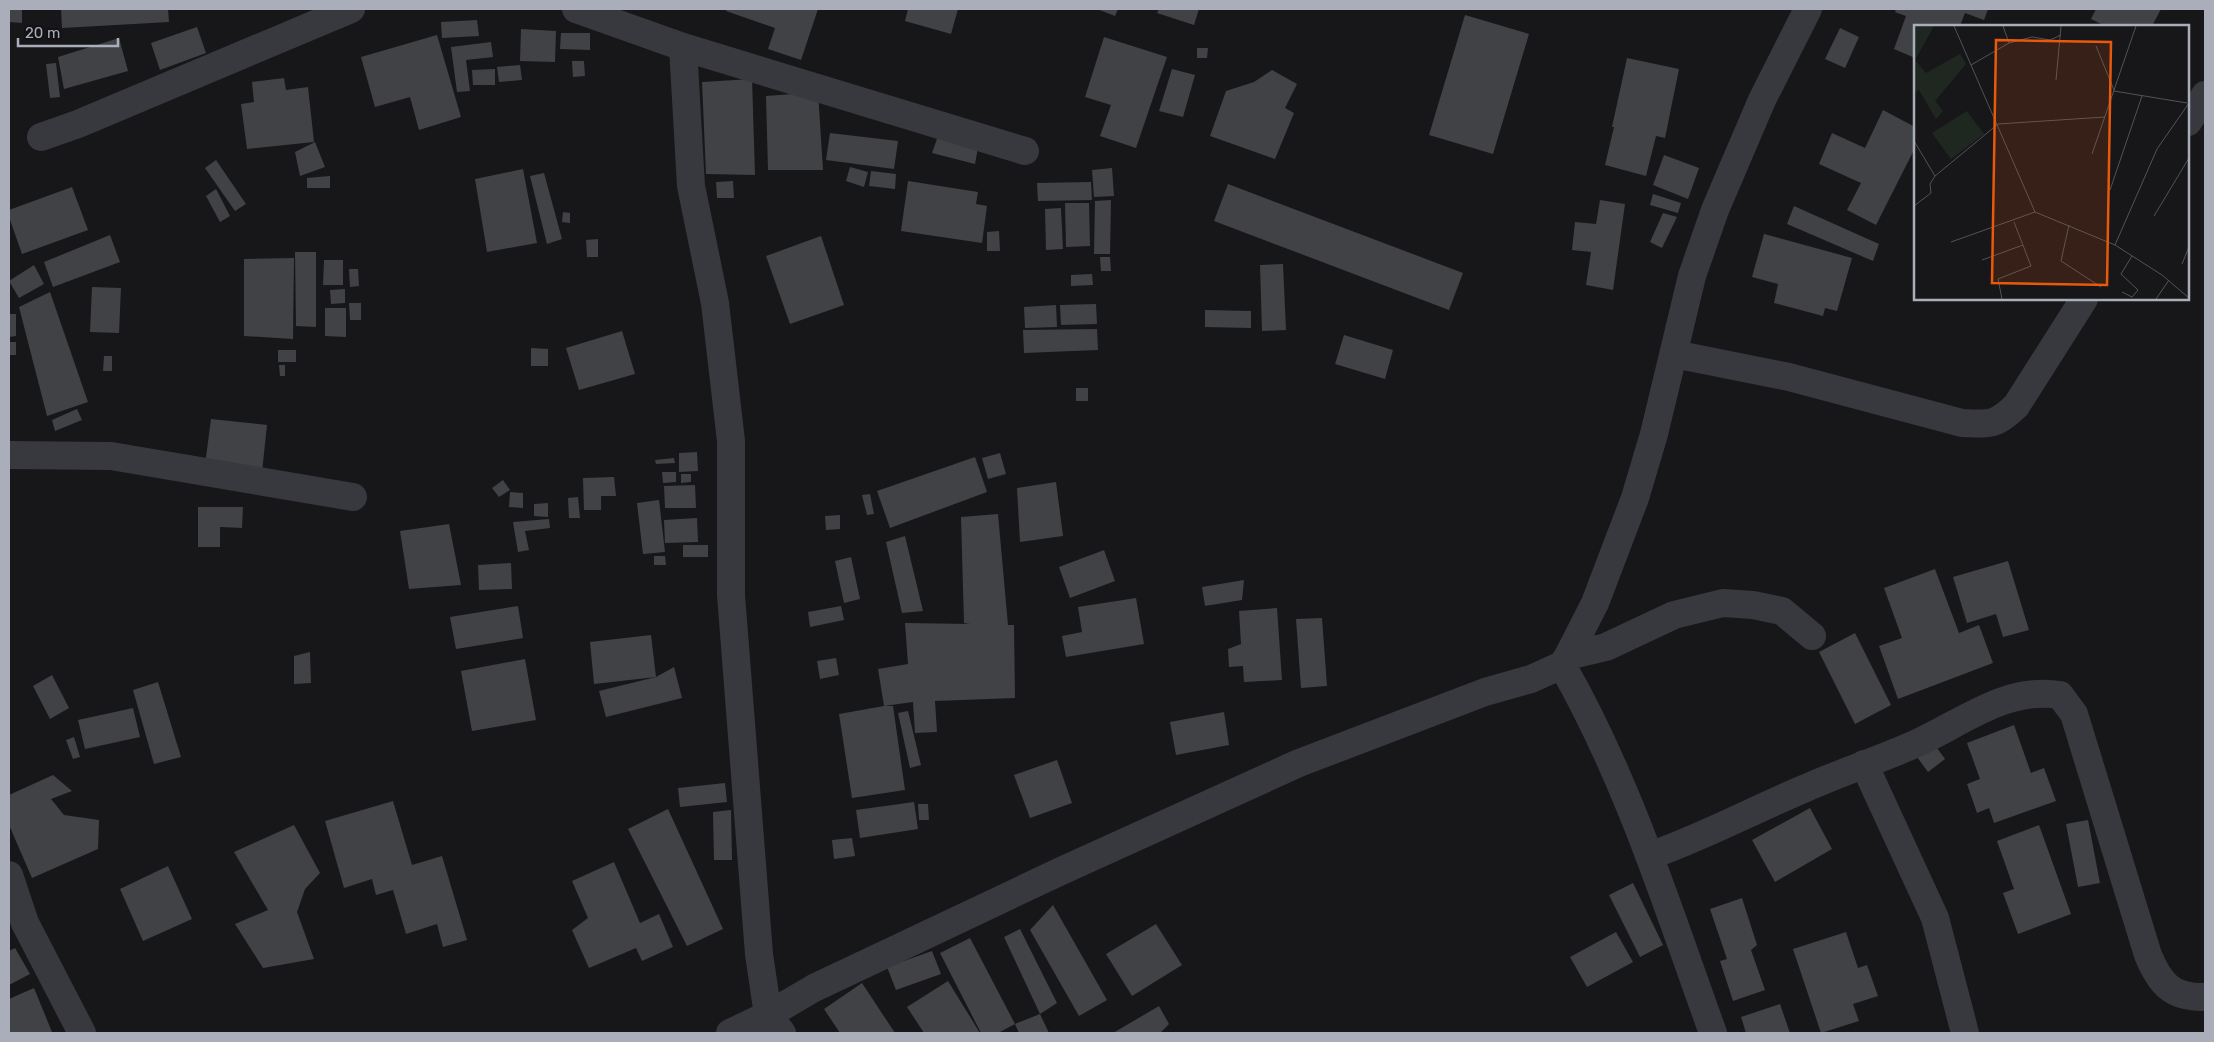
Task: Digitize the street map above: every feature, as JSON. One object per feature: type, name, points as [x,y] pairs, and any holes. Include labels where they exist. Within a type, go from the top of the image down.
[{"type":"street","points":[[41,137],[78,124],[351,9]]},
{"type":"street","points":[[576,9],[682,47],[1025,151]]},
{"type":"street","points":[[1713,1033],[1649,856],[1565,660],[1595,604],[1635,498],[1654,434],[1692,276],[1715,210],[1762,100],[1808,9]]},
{"type":"street","points":[[682,47],[691,186],[715,303],[731,441],[731,595],[759,954],[775,1024]]},
{"type":"street","points":[[2189,120],[2205,95]]},
{"type":"street","points":[[1674,354],[1789,376],[1962,423],[1986,424],[2002,420],[2016,406],[2083,300]]},
{"type":"street","points":[[9,456],[111,456],[353,497]]},
{"type":"street","points":[[730,1033],[775,1024],[823,984],[1220,798],[1299,763],[1485,692],[1531,678],[1565,660],[1606,647],[1674,615],[1723,603],[1753,605],[1782,611],[1812,636]]},
{"type":"street","points":[[1649,856],[1687,843],[1806,788],[1916,744],[2005,699],[2038,693],[2060,695],[2074,714],[2148,955],[2157,976],[2171,989],[2188,997],[2205,997]]},
{"type":"street","points":[[1864,764],[1935,918],[1965,1033]]},
{"type":"street","points":[[9,875],[17,928],[82,1033]]},
{"type":"building","points":[[9,9],[22,9],[22,23],[9,22]]},
{"type":"building","points":[[61,9],[168,9],[169,22],[62,28]]},
{"type":"building","points":[[727,9],[818,9],[801,60],[768,49],[775,28],[726,11]]},
{"type":"building","points":[[908,9],[958,9],[951,34],[905,21]]},
{"type":"building","points":[[1097,9],[1118,9],[1115,16]]},
{"type":"building","points":[[1159,9],[1199,9],[1194,25],[1157,13]]},
{"type":"building","points":[[1896,9],[1988,9],[1984,20],[1965,13],[1960,25],[1914,25],[1914,58],[1894,49],[1906,16],[1895,12]]},
{"type":"building","points":[[2096,9],[2161,9],[2153,25],[2103,25],[2091,19]]},
{"type":"building","points":[[1465,15],[1529,34],[1493,154],[1429,135]]},
{"type":"building","points":[[477,20],[479,36],[442,38],[441,22]]},
{"type":"building","points":[[197,27],[206,53],[160,70],[151,43]]},
{"type":"building","points":[[1840,28],[1859,37],[1845,68],[1825,59]]},
{"type":"building","points":[[521,29],[556,31],[555,62],[520,61]]},
{"type":"building","points":[[561,33],[590,33],[590,50],[560,49]]},
{"type":"building","points":[[437,35],[461,117],[419,130],[410,97],[375,107],[361,57]]},
{"type":"building","points":[[1104,37],[1167,57],[1136,148],[1100,136],[1111,105],[1085,97]]},
{"type":"building","points":[[119,38],[128,71],[64,89],[58,57]]},
{"type":"building","points":[[491,42],[493,57],[466,60],[470,91],[457,92],[451,47]]},
{"type":"building","points":[[1197,48],[1208,48],[1207,58],[1197,58]]},
{"type":"building","points":[[1627,58],[1679,69],[1665,138],[1656,136],[1646,176],[1605,165]]},
{"type":"building","points":[[572,61],[584,61],[585,76],[573,77]]},
{"type":"building","points":[[56,63],[60,97],[50,98],[46,64]]},
{"type":"building","points":[[520,65],[522,80],[499,82],[497,67]]},
{"type":"building","points":[[495,69],[495,85],[473,85],[472,70]]},
{"type":"building","points":[[1172,69],[1195,75],[1183,117],[1159,111]]},
{"type":"building","points":[[1272,70],[1297,84],[1285,108],[1294,113],[1275,159],[1210,136],[1226,91],[1254,82]]},
{"type":"building","points":[[284,78],[286,90],[308,87],[314,142],[247,149],[241,104],[254,102],[252,82]]},
{"type":"building","points":[[752,79],[755,175],[706,174],[702,82]]},
{"type":"building","points":[[818,92],[823,170],[768,170],[766,96]]},
{"type":"building","points":[[1883,110],[1914,126],[1914,150],[1876,225],[1847,210],[1861,183],[1819,164],[1832,133],[1865,148]]},
{"type":"building","points":[[830,133],[898,141],[894,169],[826,160]]},
{"type":"building","points":[[939,133],[979,142],[975,164],[932,153]]},
{"type":"building","points":[[315,142],[325,167],[300,176],[295,152]]},
{"type":"building","points":[[1664,155],[1699,168],[1688,199],[1653,185]]},
{"type":"building","points":[[216,160],[246,204],[235,211],[205,168]]},
{"type":"building","points":[[850,167],[868,172],[864,187],[846,181]]},
{"type":"building","points":[[1112,168],[1114,196],[1094,197],[1092,170]]},
{"type":"building","points":[[523,169],[537,243],[487,252],[475,179]]},
{"type":"building","points":[[871,171],[896,174],[895,189],[869,186]]},
{"type":"building","points":[[544,173],[562,239],[547,244],[530,176]]},
{"type":"building","points":[[330,176],[330,188],[307,188],[307,178]]},
{"type":"building","points":[[733,181],[734,198],[717,198],[716,182]]},
{"type":"building","points":[[908,181],[978,192],[976,204],[987,206],[982,243],[901,231]]},
{"type":"building","points":[[1091,182],[1092,200],[1038,201],[1037,183]]},
{"type":"building","points":[[1228,184],[1463,273],[1449,310],[1214,221]]},
{"type":"building","points":[[72,187],[88,230],[22,254],[9,217],[9,210]]},
{"type":"building","points":[[216,189],[230,216],[220,222],[206,196]]},
{"type":"building","points":[[1653,194],[1681,203],[1678,213],[1650,205]]},
{"type":"building","points":[[1111,200],[1110,254],[1094,254],[1095,201]]},
{"type":"building","points":[[1600,200],[1625,204],[1613,290],[1586,285],[1591,252],[1572,250],[1575,222],[1596,224]]},
{"type":"building","points":[[1065,203],[1089,203],[1090,246],[1066,247]]},
{"type":"building","points":[[1794,206],[1879,244],[1873,261],[1787,224]]},
{"type":"building","points":[[1061,208],[1063,249],[1046,250],[1045,209]]},
{"type":"building","points":[[563,212],[570,213],[570,223],[562,222]]},
{"type":"building","points":[[1663,213],[1677,217],[1662,248],[1650,242]]},
{"type":"building","points":[[999,231],[1000,251],[987,251],[987,232]]},
{"type":"building","points":[[1764,234],[1852,258],[1837,311],[1825,308],[1823,316],[1774,303],[1778,284],[1752,277]]},
{"type":"building","points":[[110,235],[120,262],[53,287],[44,262]]},
{"type":"building","points":[[821,236],[844,305],[790,324],[766,256]]},
{"type":"building","points":[[598,239],[598,257],[587,257],[586,240]]},
{"type":"building","points":[[295,252],[316,252],[316,327],[296,326]]},
{"type":"building","points":[[1100,257],[1110,257],[1111,271],[1101,271]]},
{"type":"building","points":[[294,258],[293,339],[244,336],[244,259]]},
{"type":"building","points":[[324,260],[343,260],[343,285],[323,285]]},
{"type":"building","points":[[1283,264],[1286,330],[1262,331],[1260,265]]},
{"type":"building","points":[[34,265],[44,284],[19,298],[9,281]]},
{"type":"building","points":[[349,269],[358,269],[359,286],[350,287]]},
{"type":"building","points":[[1092,274],[1093,285],[1071,286],[1071,275]]},
{"type":"building","points":[[92,287],[121,288],[119,333],[90,332]]},
{"type":"building","points":[[345,289],[345,303],[331,304],[330,290]]},
{"type":"building","points":[[50,292],[88,402],[47,416],[19,307]]},
{"type":"building","points":[[349,303],[361,303],[361,320],[350,320]]},
{"type":"building","points":[[1096,304],[1097,324],[1061,325],[1060,305]]},
{"type":"building","points":[[1056,305],[1057,327],[1025,328],[1024,307]]},
{"type":"building","points":[[325,308],[346,308],[346,337],[325,336]]},
{"type":"building","points":[[1205,310],[1251,311],[1251,328],[1205,327]]},
{"type":"building","points":[[9,314],[16,314],[16,336],[9,337]]},
{"type":"building","points":[[1097,329],[1098,350],[1024,353],[1023,330]]},
{"type":"building","points":[[622,331],[635,374],[579,390],[566,348]]},
{"type":"building","points":[[1344,335],[1393,350],[1385,379],[1335,364]]},
{"type":"building","points":[[9,342],[16,342],[16,355],[9,355]]},
{"type":"building","points":[[531,348],[548,349],[548,366],[531,366]]},
{"type":"building","points":[[278,350],[296,350],[296,362],[278,362]]},
{"type":"building","points":[[104,356],[112,356],[112,371],[103,371]]},
{"type":"building","points":[[279,365],[285,365],[285,376],[280,376]]},
{"type":"building","points":[[1076,388],[1088,388],[1088,401],[1076,401]]},
{"type":"building","points":[[77,409],[82,420],[55,431],[52,420]]},
{"type":"building","points":[[211,419],[267,425],[262,472],[205,465]]},
{"type":"building","points":[[697,452],[698,471],[679,472],[679,453]]},
{"type":"building","points":[[1000,453],[1006,474],[988,479],[982,458]]},
{"type":"building","points":[[975,457],[987,492],[890,528],[877,491]]},
{"type":"building","points":[[674,458],[675,463],[656,464],[655,460]]},
{"type":"building","points":[[662,472],[676,472],[676,482],[663,483]]},
{"type":"building","points":[[681,474],[691,474],[691,482],[681,483]]},
{"type":"building","points":[[614,477],[616,496],[601,496],[601,510],[584,510],[583,478]]},
{"type":"building","points":[[503,480],[510,490],[499,497],[492,488]]},
{"type":"building","points":[[1056,482],[1063,536],[1020,542],[1017,488]]},
{"type":"building","points":[[695,485],[696,508],[665,508],[664,486]]},
{"type":"building","points":[[510,492],[523,493],[523,508],[509,507]]},
{"type":"building","points":[[870,494],[874,514],[867,515],[862,495]]},
{"type":"building","points":[[578,497],[580,518],[569,518],[568,498]]},
{"type":"building","points":[[659,500],[665,552],[643,554],[637,503]]},
{"type":"building","points":[[548,503],[548,517],[534,516],[534,504]]},
{"type":"building","points":[[198,507],[243,507],[242,528],[220,527],[220,547],[198,547]]},
{"type":"building","points":[[998,514],[1008,625],[1014,625],[1015,698],[935,701],[937,732],[915,733],[913,702],[884,706],[878,669],[908,664],[905,623],[970,624],[964,623],[961,517]]},
{"type":"building","points":[[840,515],[840,529],[826,530],[825,516]]},
{"type":"building","points":[[697,518],[698,542],[665,543],[664,520]]},
{"type":"building","points":[[549,519],[550,528],[525,531],[529,550],[518,552],[513,522]]},
{"type":"building","points":[[449,524],[461,585],[409,589],[400,531]]},
{"type":"building","points":[[905,536],[923,611],[902,613],[886,542]]},
{"type":"building","points":[[683,545],[708,545],[708,557],[683,557]]},
{"type":"building","points":[[1104,550],[1115,581],[1070,598],[1059,567]]},
{"type":"building","points":[[654,556],[665,556],[666,565],[654,565]]},
{"type":"building","points":[[851,557],[860,599],[844,603],[835,561]]},
{"type":"building","points":[[2008,561],[2029,630],[2003,637],[1996,614],[1967,623],[1953,577]]},
{"type":"building","points":[[511,563],[512,589],[479,590],[478,565]]},
{"type":"building","points":[[1935,569],[1959,633],[1979,625],[1993,663],[1898,699],[1879,646],[1902,638],[1884,588]]},
{"type":"building","points":[[1244,580],[1242,600],[1205,606],[1202,587]]},
{"type":"building","points":[[1136,598],[1144,644],[1066,657],[1062,636],[1082,632],[1078,607]]},
{"type":"building","points":[[518,606],[523,638],[456,649],[450,617]]},
{"type":"building","points":[[841,606],[844,620],[810,627],[808,612]]},
{"type":"building","points":[[1277,608],[1282,680],[1244,682],[1243,666],[1229,667],[1228,649],[1241,644],[1239,611]]},
{"type":"building","points":[[1322,618],[1327,686],[1301,688],[1296,619]]},
{"type":"building","points":[[1855,633],[1891,705],[1855,724],[1819,652]]},
{"type":"building","points":[[651,635],[656,677],[594,684],[590,642]]},
{"type":"building","points":[[310,652],[311,683],[294,684],[294,656]]},
{"type":"building","points":[[836,658],[839,675],[820,679],[817,661]]},
{"type":"building","points":[[525,659],[536,720],[472,731],[461,671]]},
{"type":"building","points":[[674,667],[682,698],[606,717],[599,691],[656,677]]},
{"type":"building","points":[[52,675],[69,708],[50,719],[33,686]]},
{"type":"building","points":[[158,682],[181,757],[154,764],[133,690]]},
{"type":"building","points":[[893,706],[905,790],[852,798],[839,714]]},
{"type":"building","points":[[133,708],[140,737],[85,749],[78,720]]},
{"type":"building","points":[[908,711],[921,765],[910,768],[898,713]]},
{"type":"building","points":[[1224,712],[1229,745],[1176,755],[1170,722]]},
{"type":"building","points":[[2014,725],[2031,773],[2044,768],[2056,801],[1994,823],[1989,808],[1977,813],[1967,784],[1980,779],[1967,743]]},
{"type":"building","points":[[74,737],[80,757],[73,759],[66,740]]},
{"type":"building","points":[[1934,744],[1945,759],[1928,772],[1917,757]]},
{"type":"building","points":[[1057,760],[1072,803],[1030,818],[1014,775]]},
{"type":"building","points":[[53,775],[72,791],[51,799],[64,815],[99,820],[98,849],[32,878],[9,825],[9,795]]},
{"type":"building","points":[[725,783],[727,802],[680,807],[678,788]]},
{"type":"building","points":[[393,801],[412,865],[442,856],[467,940],[443,947],[437,924],[406,934],[393,890],[376,895],[372,879],[344,888],[325,821]]},
{"type":"building","points":[[914,802],[918,829],[860,838],[856,810]]},
{"type":"building","points":[[918,804],[928,804],[929,820],[919,820]]},
{"type":"building","points":[[1810,808],[1832,849],[1775,882],[1752,840]]},
{"type":"building","points":[[668,809],[723,929],[687,946],[628,829]]},
{"type":"building","points":[[731,810],[732,860],[714,860],[713,812]]},
{"type":"building","points":[[2088,820],[2100,883],[2078,887],[2066,824]]},
{"type":"building","points":[[294,825],[320,873],[305,889],[297,912],[314,959],[263,968],[235,924],[268,910],[234,852]]},
{"type":"building","points":[[2039,825],[2071,914],[2018,934],[2003,893],[2014,889],[1997,841]]},
{"type":"building","points":[[852,838],[855,856],[834,859],[832,840]]},
{"type":"building","points":[[614,862],[640,923],[659,914],[673,947],[642,961],[636,948],[589,968],[572,930],[588,918],[572,881]]},
{"type":"building","points":[[168,866],[192,919],[143,941],[120,889]]},
{"type":"building","points":[[1633,883],[1663,945],[1640,957],[1609,895]]},
{"type":"building","points":[[1742,898],[1757,945],[1751,950],[1765,990],[1733,1001],[1720,961],[1727,959],[1710,909]]},
{"type":"building","points":[[1053,905],[1107,1000],[1079,1016],[1030,930]]},
{"type":"building","points":[[1156,924],[1182,965],[1132,996],[1106,954]]},
{"type":"building","points":[[1020,929],[1057,1003],[1040,1014],[1004,937]]},
{"type":"building","points":[[1616,932],[1633,962],[1587,987],[1570,957]]},
{"type":"building","points":[[1846,932],[1858,968],[1867,965],[1878,996],[1853,1004],[1859,1021],[1821,1033],[1793,949]]},
{"type":"building","points":[[970,938],[1015,1024],[998,1033],[981,1033],[940,953]]},
{"type":"building","points":[[15,948],[30,974],[9,985],[9,951]]},
{"type":"building","points":[[932,951],[941,974],[896,990],[887,967]]},
{"type":"building","points":[[948,981],[980,1033],[924,1033],[907,1007]]},
{"type":"building","points":[[862,983],[895,1033],[840,1033],[824,1009]]},
{"type":"building","points":[[34,988],[52,1032],[9,1033],[9,999]]},
{"type":"building","points":[[1780,1004],[1790,1033],[1746,1033],[1741,1017]]},
{"type":"building","points":[[1159,1006],[1169,1024],[1160,1033],[1113,1033]]},
{"type":"building","points":[[1040,1014],[1049,1033],[1019,1033],[1015,1024]]}]
